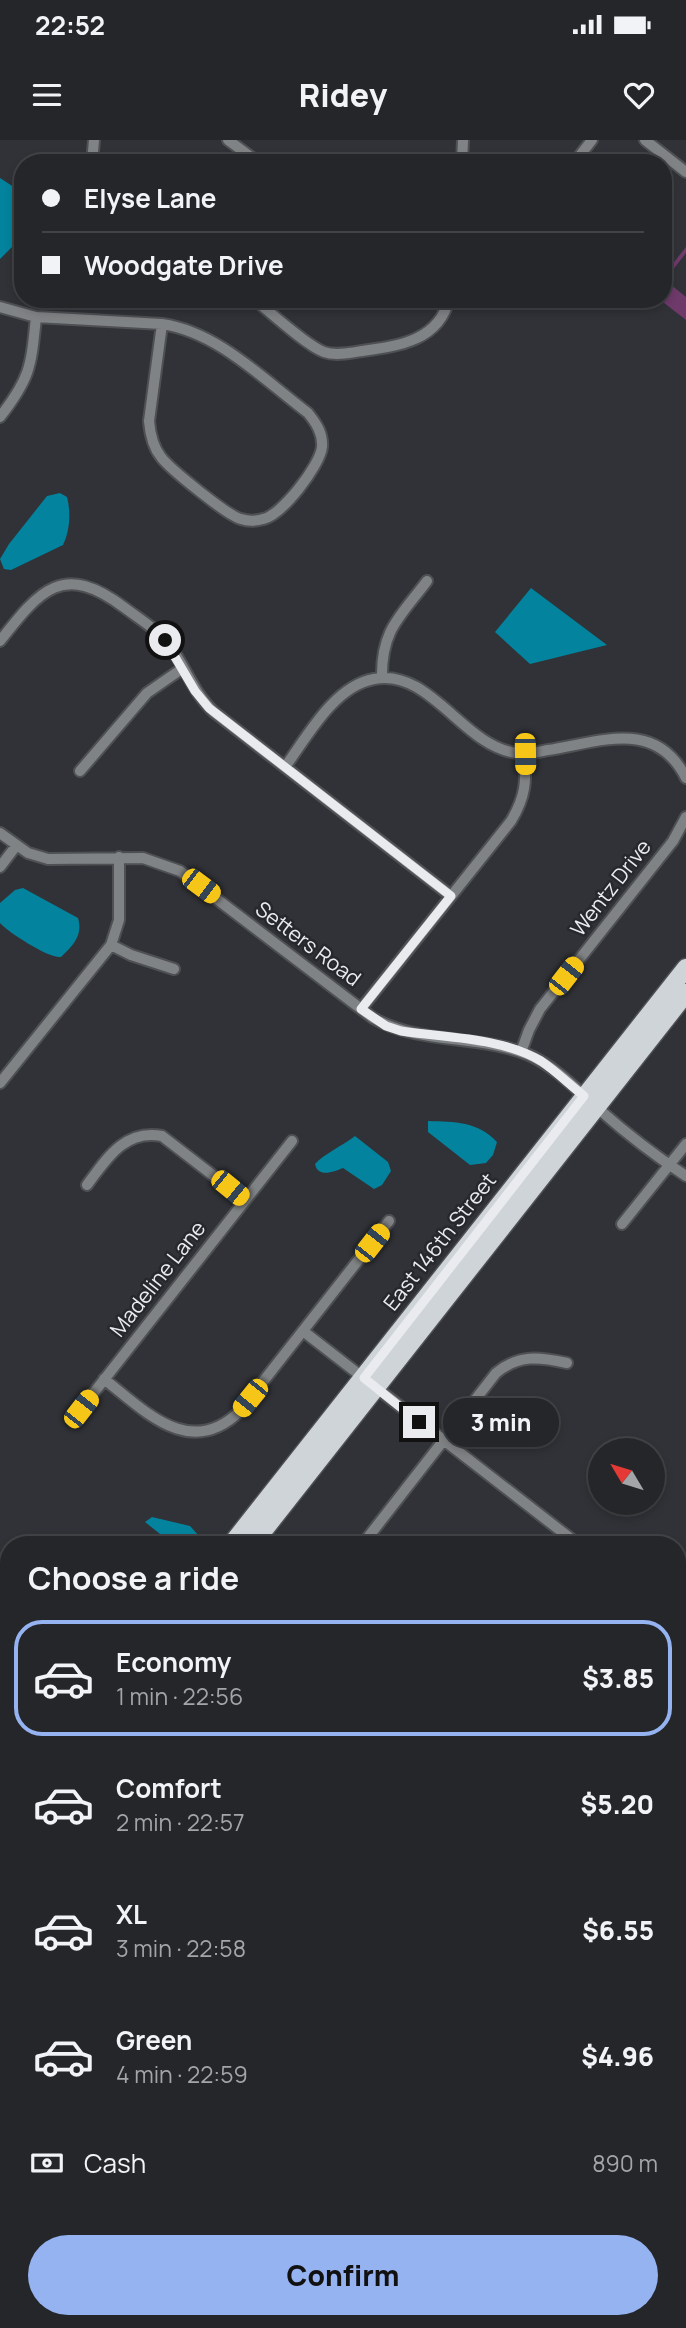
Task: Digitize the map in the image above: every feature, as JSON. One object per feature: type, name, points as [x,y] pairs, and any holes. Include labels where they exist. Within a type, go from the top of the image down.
[{"type":"main road","name":"East 146th Street","points":[[259,1536],[370,1383],[590,1101],[686,968]]},
{"type":"main road","name":"East 146th Street","points":[[590,1101],[686,993]]},
{"type":"main road","name":"East 146th Street","points":[[239,1536],[370,1383]]},
{"type":"street","points":[[228,140],[247,154]]},
{"type":"street","points":[[581,154],[592,140]]},
{"type":"street","points":[[645,140],[663,154]]},
{"type":"street","points":[[672,161],[686,172]]},
{"type":"street","points":[[0,307],[36,317],[162,324],[196,332],[220,346],[308,413],[317,424],[322,446],[319,460],[274,515],[264,519],[239,519],[159,455],[150,432],[149,421],[162,324]]},
{"type":"street","points":[[266,308],[324,352],[345,354],[410,343],[433,328],[446,308]]},
{"type":"street","points":[[0,416],[29,373],[36,317]]},
{"type":"street","points":[[382,678],[382,651],[387,635],[427,581]]},
{"type":"street","points":[[0,641],[27,606],[44,592],[65,585],[87,585],[106,593],[158,632],[172,649],[195,691],[209,708],[451,896]]},
{"type":"street","points":[[80,771],[147,693],[183,668]]},
{"type":"street","points":[[285,767],[344,692],[360,682],[382,678],[407,682],[498,748],[525,754],[611,739],[638,738],[663,749],[684,775]]},
{"type":"street","points":[[361,1009],[518,809],[526,782],[525,754]]},
{"type":"street","name":"Wentz Drive","points":[[521,1052],[528,1030],[540,1009],[673,841],[686,817]]},
{"type":"street","name":"Setters Road","points":[[0,833],[16,846],[48,859],[143,858],[180,871],[386,1026],[401,1031],[495,1044],[541,1061],[686,1176]]},
{"type":"street","points":[[0,867],[16,846]]},
{"type":"street","points":[[0,1083],[111,945],[119,920],[119,857]]},
{"type":"street","points":[[111,945],[131,955],[174,969]]},
{"type":"street","points":[[88,1185],[112,1152],[122,1143],[152,1134],[162,1136],[245,1200]]},
{"type":"street","name":"Madeline Lane","points":[[81,1409],[292,1141]]},
{"type":"street","points":[[622,1224],[686,1144]]},
{"type":"street","points":[[104,1379],[164,1424],[184,1431],[207,1430],[231,1419],[389,1221]]},
{"type":"street","points":[[303,1331],[567,1536]]},
{"type":"street","points":[[369,1536],[488,1382],[506,1365],[533,1357],[567,1363]]},
{"type":"shaded area","points":[[686,247],[686,253],[672,271],[672,265]]},
{"type":"shaded area","points":[[672,286],[686,297],[686,320],[671,308]]},
{"type":"water","points":[[0,178],[14,187],[14,245],[0,259]]},
{"type":"water","points":[[60,493],[67,497],[69,509],[68,528],[63,545],[11,570],[4,569],[0,559],[9,544],[47,496]]},
{"type":"water","points":[[531,588],[607,645],[530,664],[495,632]]},
{"type":"water","points":[[23,888],[78,918],[79,930],[76,939],[61,957],[30,945],[0,923],[0,903],[15,890]]},
{"type":"water","points":[[428,1121],[465,1124],[482,1130],[497,1142],[493,1155],[486,1163],[470,1165],[428,1132]]},
{"type":"water","points":[[355,1136],[388,1162],[391,1171],[382,1185],[374,1189],[343,1168],[323,1172],[319,1171],[315,1164]]},
{"type":"water","points":[[152,1517],[190,1526],[199,1536],[163,1536],[145,1522]]},
{"type":"route","points":[[165,640],[195,691],[209,708],[451,896],[361,1009],[386,1026],[401,1031],[495,1044],[530,1056],[541,1061],[584,1096],[364,1378],[419,1422]]}]
